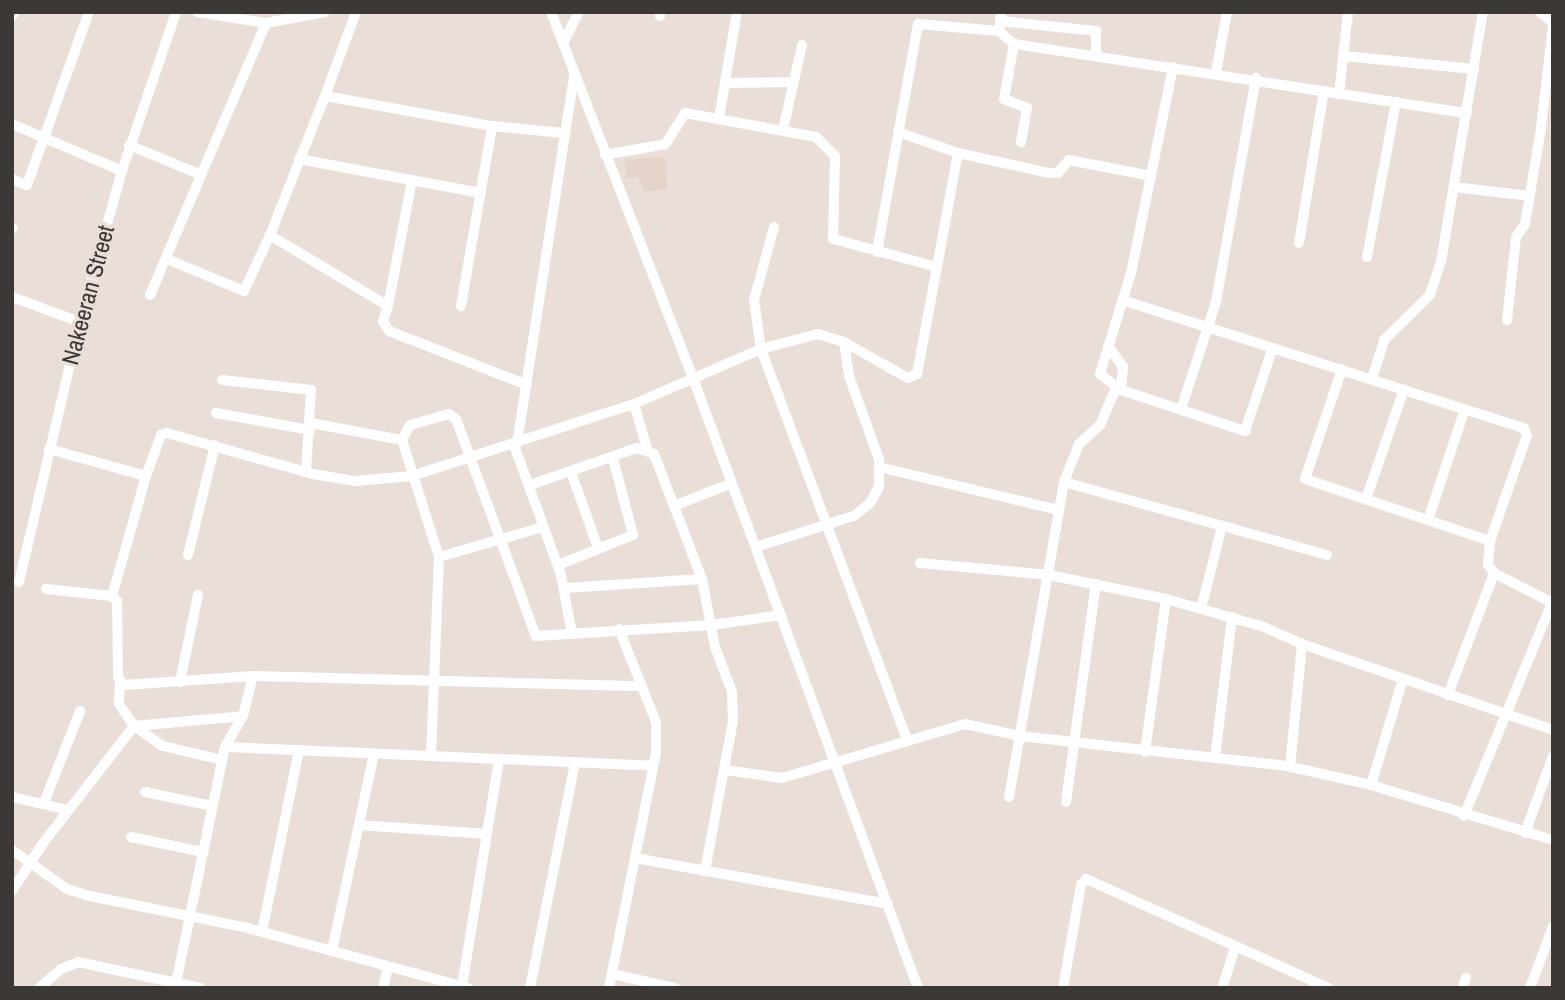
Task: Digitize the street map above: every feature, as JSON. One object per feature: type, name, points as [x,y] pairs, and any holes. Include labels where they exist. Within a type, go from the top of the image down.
[{"type":"street","points":[[12,179],[27,185],[89,12]]},
{"type":"street","name":"Nakeeran Street","points":[[19,582],[80,322],[129,145],[176,12]]},
{"type":"street","points":[[197,12],[266,23],[325,12]]},
{"type":"street","points":[[167,259],[244,290],[270,234],[356,12]]},
{"type":"street","points":[[551,12],[693,377],[918,988]]},
{"type":"street","points":[[563,43],[579,12]]},
{"type":"street","points":[[719,118],[737,12]]},
{"type":"street","points":[[877,252],[918,12]]},
{"type":"street","points":[[1216,72],[1227,12]]},
{"type":"street","points":[[1339,94],[1348,12]]},
{"type":"street","points":[[1372,378],[1384,340],[1430,295],[1441,262],[1483,12]]},
{"type":"street","points":[[1507,320],[1516,237],[1525,224],[1541,128],[1553,24],[1540,12]]},
{"type":"street","points":[[918,24],[1000,21],[1096,31],[1096,56]]},
{"type":"street","points":[[1000,21],[1014,44],[1004,99],[1027,108],[1021,142]]},
{"type":"street","points":[[150,295],[167,259],[199,174],[266,23]]},
{"type":"street","points":[[1014,44],[1256,78],[1339,94],[1467,113]]},
{"type":"street","points":[[783,130],[802,45]]},
{"type":"street","points":[[1344,56],[1474,69]]},
{"type":"street","points":[[1173,67],[1122,300],[1100,374],[1118,389],[1245,431],[1272,350]]},
{"type":"street","points":[[572,634],[558,565],[516,444],[574,74]]},
{"type":"street","points":[[1181,409],[1221,281],[1256,78]]},
{"type":"street","points":[[727,83],[794,82]]},
{"type":"street","points":[[1299,243],[1324,91]]},
{"type":"street","points":[[325,96],[492,126],[563,133]]},
{"type":"street","points":[[1367,257],[1396,102]]},
{"type":"street","points":[[605,155],[666,144],[685,113],[816,137],[835,156],[831,237],[937,267]]},
{"type":"street","points":[[12,124],[122,171]]},
{"type":"street","points":[[461,306],[492,126]]},
{"type":"street","points":[[1541,128],[1553,129]]},
{"type":"street","points":[[898,132],[958,153],[1054,174],[1069,160],[1151,176]]},
{"type":"street","points":[[129,145],[199,174]]},
{"type":"street","points":[[222,760],[163,746],[134,726],[119,704],[119,608],[112,596],[146,476],[161,435],[215,445],[306,472],[355,481],[412,476],[516,444],[634,404],[761,349],[818,334],[844,342],[902,375],[914,377],[958,153]]},
{"type":"street","points":[[299,159],[481,193]]},
{"type":"street","points":[[412,180],[383,321],[389,331],[527,385]]},
{"type":"street","points":[[1454,187],[1529,196]]},
{"type":"street","points":[[774,227],[754,300],[761,349],[907,739]]},
{"type":"street","points":[[270,234],[388,306]]},
{"type":"street","points":[[12,297],[80,322]]},
{"type":"street","points":[[1122,300],[1272,350],[1372,378],[1524,428],[1527,435],[1490,541],[1488,565],[1494,573],[1553,603],[1464,816]]},
{"type":"street","points":[[756,547],[829,525],[870,503],[879,487],[879,467],[849,376],[844,342]]},
{"type":"street","points":[[1009,797],[1064,482],[1079,444],[1100,425],[1118,389],[1123,367],[1108,346]]},
{"type":"street","points":[[1342,369],[1305,479],[1490,541]]},
{"type":"street","points":[[222,380],[311,390],[311,426],[306,472]]},
{"type":"street","points":[[1366,499],[1404,389]]},
{"type":"street","points":[[634,404],[646,448],[654,454],[702,579],[715,647],[732,692],[733,721],[705,871]]},
{"type":"street","points":[[1428,520],[1465,409]]},
{"type":"street","points":[[216,413],[402,440]]},
{"type":"street","points":[[431,756],[439,557],[402,440],[410,425],[453,415],[536,636],[712,625],[781,615]]},
{"type":"street","points":[[188,555],[215,445]]},
{"type":"street","points":[[530,485],[646,448]]},
{"type":"street","points":[[49,449],[146,476]]},
{"type":"street","points":[[558,565],[633,535],[613,458]]},
{"type":"street","points":[[879,467],[1058,510]]},
{"type":"street","points":[[571,472],[598,548]]},
{"type":"street","points":[[1064,482],[1327,555]]},
{"type":"street","points":[[674,506],[732,483]]},
{"type":"street","points":[[1202,609],[1222,526]]},
{"type":"street","points":[[439,557],[501,542],[543,527]]},
{"type":"street","points":[[920,563],[1049,575],[1166,599],[1232,617],[1302,645],[1553,730]]},
{"type":"street","points":[[1448,695],[1494,573]]},
{"type":"street","points":[[565,589],[702,579]]},
{"type":"street","points":[[1066,802],[1096,584]]},
{"type":"street","points":[[46,589],[112,596]]},
{"type":"street","points":[[180,682],[198,595]]},
{"type":"street","points":[[1145,752],[1166,599]]},
{"type":"street","points":[[1215,758],[1232,617]]},
{"type":"street","points":[[609,988],[653,766],[656,722],[618,629]]},
{"type":"street","points":[[1290,767],[1302,645]]},
{"type":"street","points":[[120,682],[131,685],[253,676],[640,685]]},
{"type":"street","points":[[176,985],[225,747],[243,716],[253,676]]},
{"type":"street","points":[[1371,785],[1404,679]]},
{"type":"street","points":[[44,803],[80,711]]},
{"type":"street","points":[[12,891],[68,810],[134,726],[243,716]]},
{"type":"street","points":[[725,770],[774,780],[965,724],[1020,736],[1290,767],[1371,785],[1464,816],[1553,840]]},
{"type":"street","points":[[225,747],[653,766]]},
{"type":"street","points":[[262,932],[299,750]]},
{"type":"street","points":[[332,951],[374,754]]},
{"type":"street","points":[[1525,833],[1553,756]]},
{"type":"street","points":[[12,850],[67,889],[262,932],[465,987],[499,759]]},
{"type":"street","points":[[530,988],[575,762]]},
{"type":"street","points":[[145,792],[212,806]]},
{"type":"street","points":[[12,797],[68,810]]},
{"type":"street","points":[[359,825],[487,834]]},
{"type":"street","points":[[131,837],[203,852]]},
{"type":"street","points":[[635,858],[888,904]]},
{"type":"street","points":[[1063,988],[1081,885],[1086,879],[1303,982],[1329,988]]},
{"type":"street","points":[[1530,988],[1553,926]]},
{"type":"street","points":[[1222,988],[1235,948]]},
{"type":"street","points":[[39,988],[61,969],[78,962],[200,988]]},
{"type":"street","points":[[383,988],[388,967]]},
{"type":"street","points":[[611,974],[675,988]]},
{"type":"shaded area","points":[[665,157],[667,189],[644,191],[639,177],[626,178],[625,160]]}]
